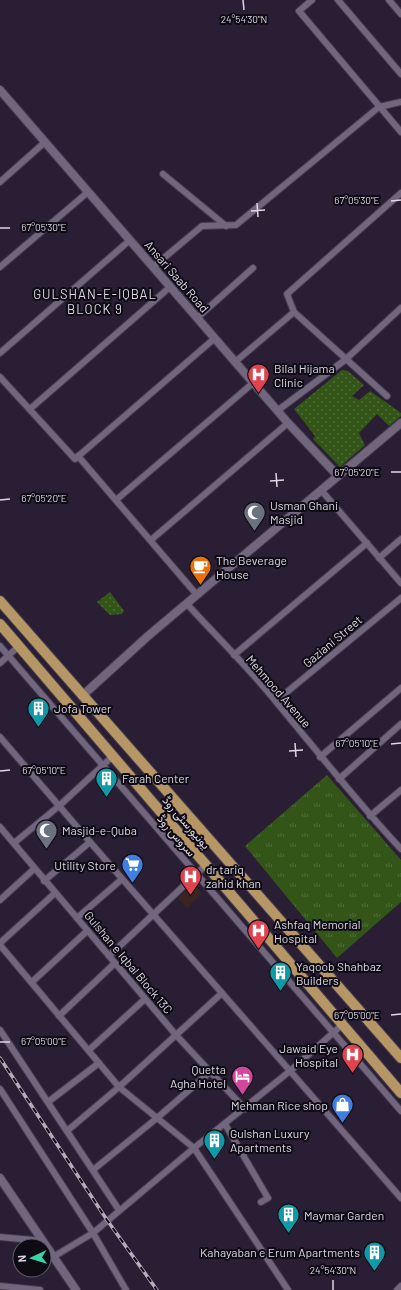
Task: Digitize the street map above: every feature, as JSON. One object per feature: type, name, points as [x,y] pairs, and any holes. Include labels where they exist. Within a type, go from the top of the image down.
[{"type":"main road","name":"یونیورسٹی روڈ","points":[[0,601],[401,1058]]},
{"type":"main road","name":"یونیورسٹی روڈ","points":[[0,624],[401,1093]]},
{"type":"street","points":[[312,0],[299,11],[401,132]]},
{"type":"street","points":[[338,0],[401,74]]},
{"type":"street","points":[[389,0],[401,14]]},
{"type":"street","name":"Ansari Saab Road","points":[[1,92],[277,411],[338,476]]},
{"type":"street","points":[[153,267],[202,226],[236,225],[379,107],[401,102]]},
{"type":"street","points":[[0,182],[45,142]]},
{"type":"street","points":[[163,174],[226,226]]},
{"type":"street","points":[[0,267],[88,192]]},
{"type":"street","points":[[386,396],[294,312],[287,294],[401,193]]},
{"type":"street","points":[[0,353],[130,240]]},
{"type":"street","points":[[197,318],[253,268]]},
{"type":"street","points":[[30,409],[170,287]]},
{"type":"street","points":[[277,411],[345,360],[401,308]]},
{"type":"street","points":[[235,362],[294,312]]},
{"type":"street","points":[[0,376],[75,459],[215,338]]},
{"type":"street","points":[[116,500],[253,383]]},
{"type":"street","points":[[150,540],[288,423]]},
{"type":"street","points":[[82,696],[197,595],[401,423]]},
{"type":"street","points":[[78,456],[197,595]]},
{"type":"street","points":[[321,490],[401,583]]},
{"type":"street","points":[[379,558],[401,539]]},
{"type":"street","points":[[234,655],[367,543]]},
{"type":"street","name":"Gaziani Street","points":[[276,701],[401,598]]},
{"type":"street","name":"Mehmood Avenue","points":[[187,604],[276,701],[320,757],[370,816],[401,849]]},
{"type":"street","name":"سروس روڈ","points":[[0,646],[401,1111]]},
{"type":"street","points":[[0,663],[19,646]]},
{"type":"street","points":[[320,757],[401,688]]},
{"type":"street","points":[[339,779],[401,724]]},
{"type":"street","points":[[0,736],[152,914],[401,1198]]},
{"type":"street","points":[[14,843],[59,806],[112,756]]},
{"type":"street","points":[[370,816],[401,790]]},
{"type":"street","name":"Gulshan e Iqbal Block 13C","points":[[0,827],[2,834],[14,843],[44,881],[176,1035],[245,1109]]},
{"type":"street","points":[[44,881],[90,842]]},
{"type":"street","points":[[109,956],[152,914],[206,865]]},
{"type":"street","points":[[0,900],[34,869]]},
{"type":"street","points":[[77,918],[122,879]]},
{"type":"street","points":[[55,893],[0,944],[119,1087],[194,1148],[288,1290]]},
{"type":"street","points":[[32,982],[87,931]]},
{"type":"street","points":[[59,1016],[115,963]]},
{"type":"street","points":[[67,1130],[119,1087],[222,993]]},
{"type":"street","points":[[89,1050],[145,999]]},
{"type":"street","points":[[76,1290],[53,1257],[93,1233],[194,1148],[245,1109],[343,1024]]},
{"type":"street","points":[[0,1030],[119,1210]]},
{"type":"street","points":[[48,1102],[99,1063]]},
{"type":"street","points":[[93,1170],[157,1118],[210,1072]]},
{"type":"street","points":[[0,1089],[93,1233],[126,1290]]},
{"type":"street","points":[[225,1124],[268,1198],[260,1202]]},
{"type":"street","points":[[0,1178],[41,1238]]},
{"type":"street","points":[[0,1237],[12,1238]]},
{"type":"street","points":[[0,1286],[40,1290]]},
{"type":"street","points":[[397,1290],[401,1286]]},
{"type":"shaded area","name":"dr tariq zahid khan","points":[[194,884],[202,894],[187,908],[178,898]]},
{"type":"green space","points":[[342,370],[348,371],[364,385],[352,396],[359,400],[370,391],[401,413],[401,416],[389,426],[377,414],[359,433],[365,445],[340,467],[313,439],[315,436],[294,409]]},
{"type":"green space","points":[[110,592],[124,611],[122,614],[110,615],[97,602]]},
{"type":"green space","points":[[327,775],[401,860],[401,902],[337,958],[245,846]]},
{"type":"railway","points":[[0,1058],[107,1220],[157,1290]]},
{"type":"place","name":"Bilal Hijama Clinic","points":[[258,394]]},
{"type":"place","name":"Usman Ghani Masjid","points":[[255,532]]},
{"type":"place","name":"The Beverage House","points":[[201,586]]},
{"type":"place","name":"Jofa Tower","points":[[39,728]]},
{"type":"place","name":"Farah Center","points":[[106,798]]},
{"type":"place","name":"Masjid-e-Quba","points":[[46,850]]},
{"type":"place","name":"Utility Store","points":[[132,884]]},
{"type":"place","name":"dr tariq zahid khan","points":[[190,896]]},
{"type":"place","name":"Ashfaq Memorial Hospital","points":[[258,950]]},
{"type":"place","name":"Yaqoob Shahbaz Builders","points":[[280,992]]},
{"type":"place","name":"Jawaid Eye Hospital","points":[[353,1074]]},
{"type":"place","name":"Quetta Agha Hotel","points":[[242,1096]]},
{"type":"place","name":"Mehman Rice shop","points":[[343,1124]]},
{"type":"place","name":"Gulshan Luxury Apartments","points":[[214,1160]]},
{"type":"place","name":"Maymar Garden","points":[[289,1234]]},
{"type":"place","name":"Kahayaban e Erum Apartments","points":[[375,1272]]},
{"type":"district","name":"GULSHAN-E-IQBAL BLOCK 9","points":[[95,302]]}]
